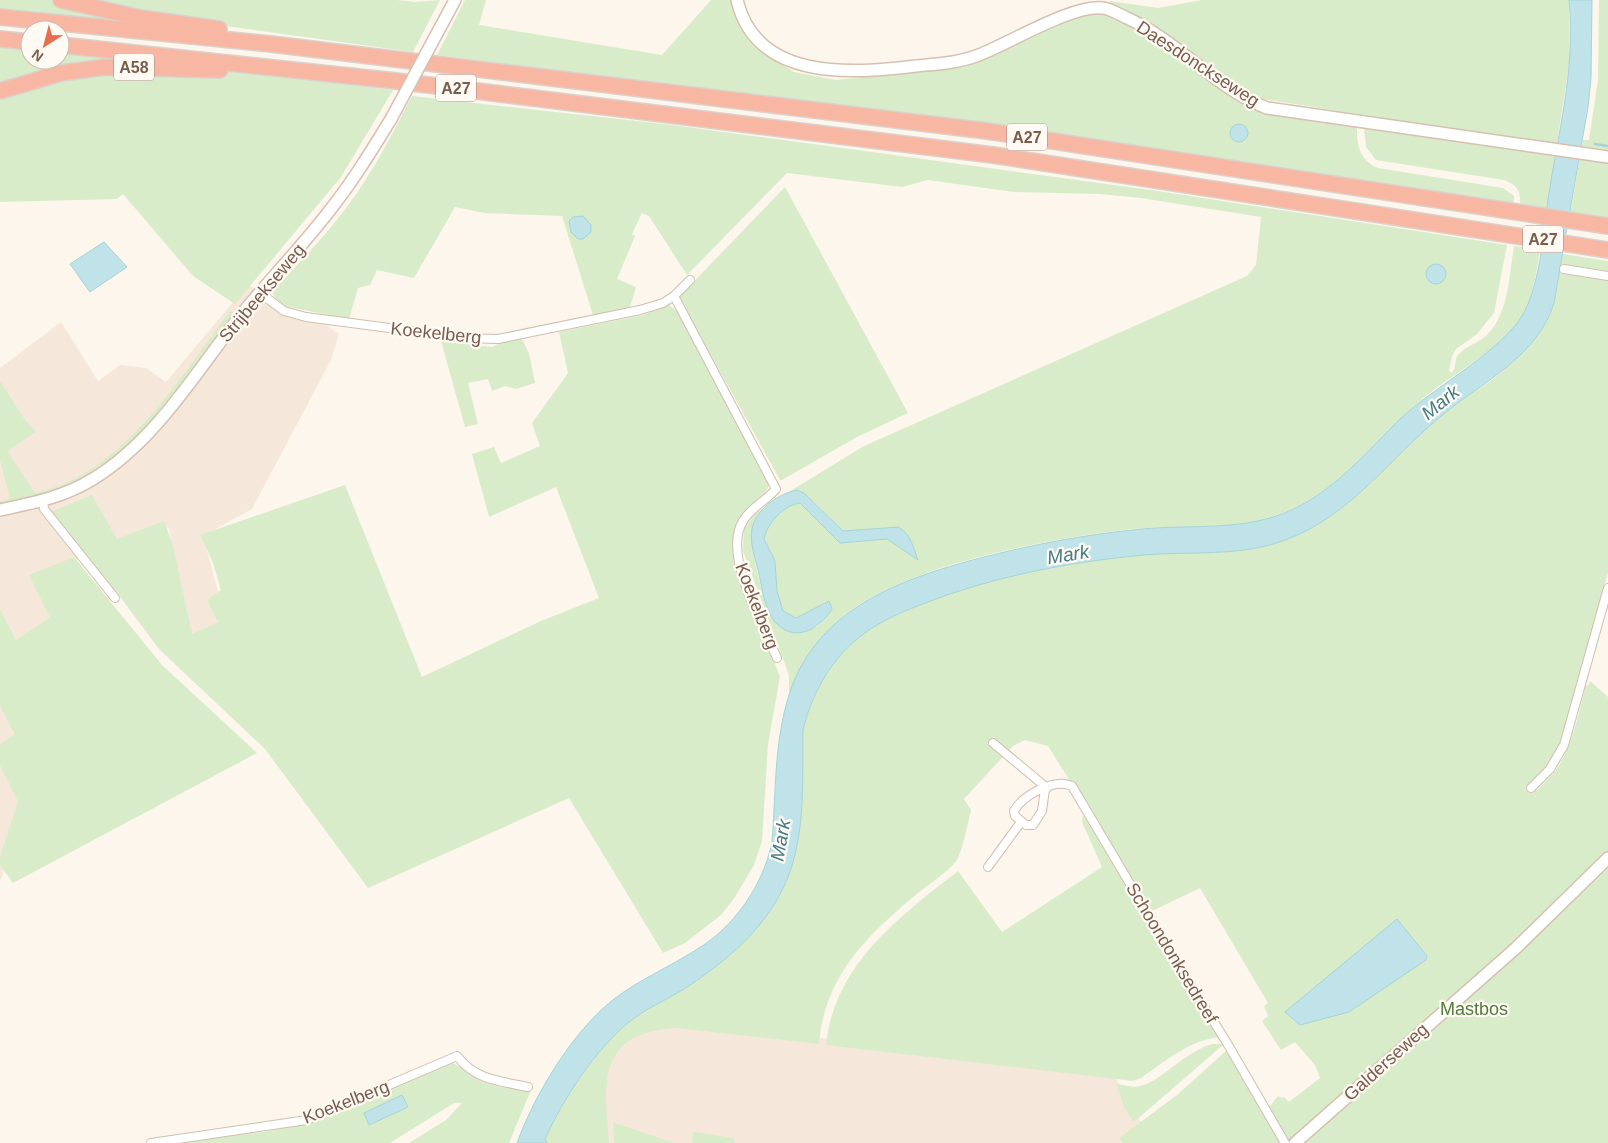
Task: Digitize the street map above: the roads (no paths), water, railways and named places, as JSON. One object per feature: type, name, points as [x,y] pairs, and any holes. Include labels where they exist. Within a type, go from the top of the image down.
[{"type":"highway","points":[[61,0],[141,18],[232,30],[271,44]]},
{"type":"highway","name":"A27","points":[[0,17],[271,44],[987,131],[1608,226]]},
{"type":"highway","points":[[0,40],[20,41]]},
{"type":"highway","name":"A27","points":[[70,46],[270,67],[992,154],[1608,250]]},
{"type":"highway","name":"A58","points":[[0,91],[60,73],[105,67],[216,70],[270,67]]},
{"type":"street","name":"Strijbeekseweg","points":[[0,510],[43,501],[68,492],[93,479],[129,453],[178,398],[259,292],[331,210],[391,118],[455,0]]},
{"type":"street","name":"Daesdonckseweg","points":[[737,0],[742,18],[756,39],[782,58],[818,67],[871,71],[962,61],[1073,13],[1102,4],[1149,29],[1242,97],[1267,108],[1608,157]]},
{"type":"street","points":[[1564,268],[1608,276]]},
{"type":"street","name":"Koekelberg","points":[[259,292],[284,311],[306,317],[479,339],[498,339],[601,319],[663,303],[674,296],[690,280]]},
{"type":"street","name":"Koekelberg","points":[[674,296],[776,489],[744,520],[736,539],[736,551],[740,568],[777,658]]},
{"type":"street","points":[[43,501],[44,509],[115,598]]},
{"type":"street","points":[[1531,788],[1550,769],[1564,746],[1608,588]]},
{"type":"street","points":[[988,867],[1022,822],[1029,826],[1036,821],[1042,811],[1046,788],[992,743]]},
{"type":"street","name":"Schoondonksedreef","points":[[1022,822],[1013,814],[1015,808],[1025,798],[1046,788],[1063,784],[1072,786],[1285,1143]]},
{"type":"street","name":"Galderseweg","points":[[1296,1143],[1516,948],[1608,858]]},
{"type":"street","name":"Koekelberg","points":[[151,1143],[307,1120],[457,1056],[464,1066],[476,1075],[528,1087]]},
{"type":"water","name":"Mark","points":[[1569,0],[1592,0],[1591,78],[1588,107],[1554,303],[1536,338],[1509,365],[1426,429],[1351,500],[1331,516],[1285,540],[1251,549],[1115,558],[1030,572],[974,586],[920,605],[886,620],[863,634],[846,649],[829,670],[816,693],[806,717],[803,730],[803,785],[798,841],[788,877],[770,911],[745,941],[716,967],[684,989],[635,1017],[616,1033],[581,1076],[552,1124],[545,1139],[547,1143],[517,1143],[534,1104],[556,1065],[599,1013],[624,992],[710,941],[723,930],[745,904],[762,874],[772,842],[778,749],[789,695],[802,664],[820,639],[843,617],[868,600],[926,574],[1006,552],[1060,540],[1115,532],[1150,528],[1239,524],[1273,517],[1292,510],[1326,489],[1342,476],[1399,420],[1493,348],[1518,322],[1532,294],[1540,260],[1568,73],[1571,24]]},
{"type":"water","points":[[1239,124],[1245,127],[1248,133],[1245,139],[1239,142],[1233,139],[1230,133],[1233,127]]},
{"type":"water","points":[[583,216],[591,225],[591,232],[583,239],[578,239],[571,232],[569,221],[573,217]]},
{"type":"water","points":[[104,242],[127,267],[90,292],[70,264]]},
{"type":"water","points":[[1432,264],[1440,264],[1446,270],[1446,278],[1440,284],[1432,284],[1426,278],[1426,270]]},
{"type":"water","points":[[797,490],[804,493],[843,531],[898,527],[909,537],[918,560],[887,539],[840,543],[800,503],[782,511],[769,527],[764,539],[775,561],[777,591],[783,611],[796,618],[829,601],[832,609],[814,628],[798,633],[783,629],[775,622],[768,611],[751,536],[756,518],[765,507],[777,498]]},
{"type":"water","points":[[1397,919],[1427,956],[1426,960],[1349,1012],[1300,1025],[1285,1012]]},
{"type":"water","points":[[402,1095],[408,1107],[369,1125],[364,1113]]},
{"type":"waterway","points":[[1595,144],[1608,146]]},
{"type":"park label","name":"Mastbos","points":[[1474,1009]]}]
